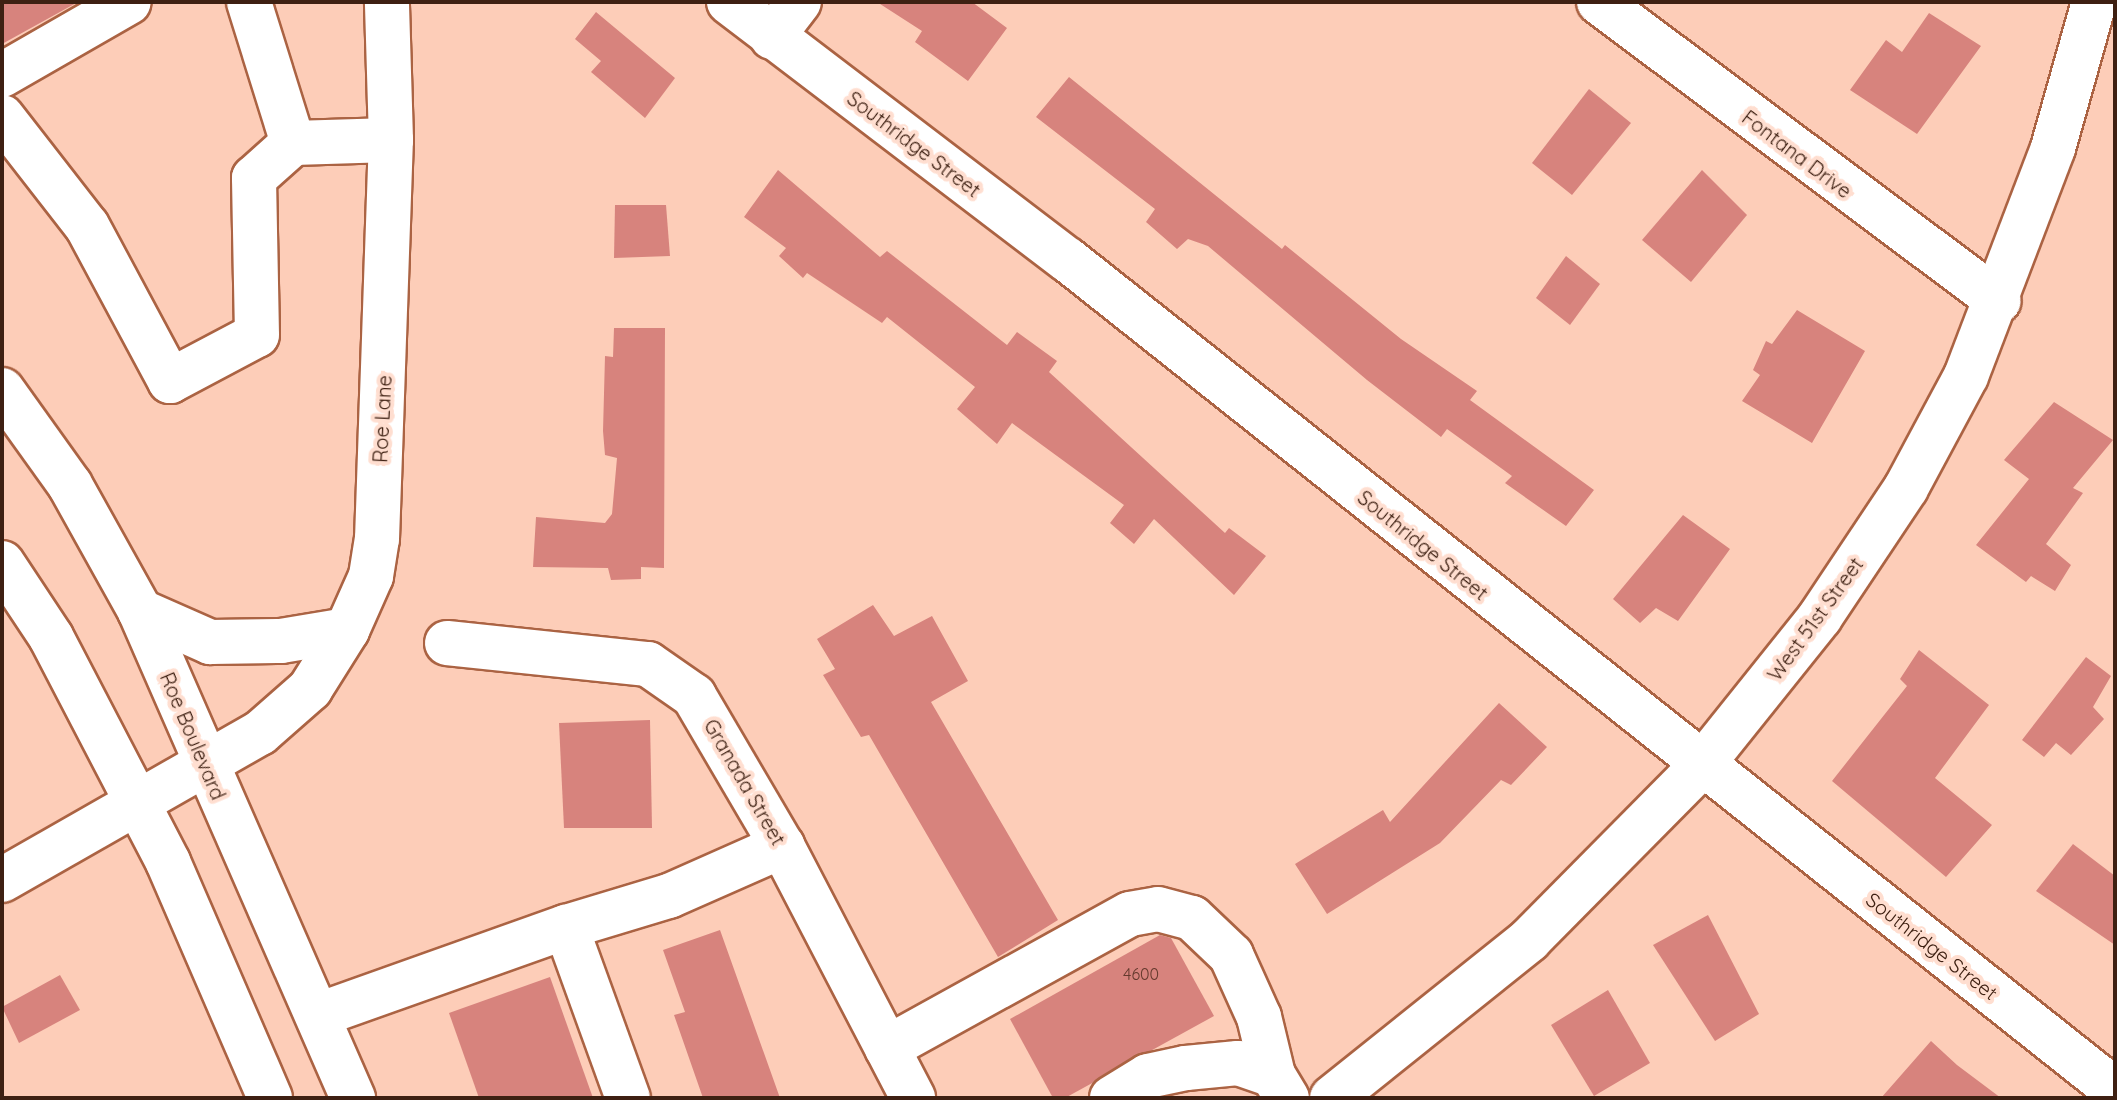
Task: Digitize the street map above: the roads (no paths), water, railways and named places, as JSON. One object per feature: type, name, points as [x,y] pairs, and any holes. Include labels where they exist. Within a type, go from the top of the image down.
[{"type":"street","points":[[2,75],[129,2]]},
{"type":"street","points":[[249,2],[293,143]]},
{"type":"street","name":"Roe Lane","points":[[2,880],[260,733],[310,689],[347,630],[371,576],[377,539],[391,140],[387,2]]},
{"type":"street","name":"Southridge Street","points":[[729,2],[1068,260],[1700,767],[2115,1090]]},
{"type":"street","points":[[772,37],[799,2]]},
{"type":"street","name":"Fontana Drive","points":[[1599,2],[1998,301]]},
{"type":"street","name":"West 51st Street","points":[[1332,1098],[1529,940],[1700,767],[1820,617],[1906,488],[1966,376],[1998,301],[2053,148],[2094,2]]},
{"type":"street","points":[[2,117],[87,226],[170,381],[257,335],[254,178],[293,143],[391,140]]},
{"type":"street","name":"Roe Boulevard","points":[[2,390],[70,485],[140,611],[204,766],[321,1014],[353,1098]]},
{"type":"street","points":[[2,563],[51,637],[135,804],[168,862],[270,1098]]},
{"type":"street","points":[[140,611],[210,642],[281,641],[347,630]]},
{"type":"street","name":"Granada Street","points":[[447,643],[648,664],[694,696],[782,846],[913,1098]]},
{"type":"street","points":[[321,1014],[566,927],[669,896],[782,846]]},
{"type":"street","points":[[887,1048],[1130,914],[1158,909],[1192,918],[1231,955],[1259,1017],[1280,1087]]},
{"type":"street","points":[[566,927],[628,1098]]},
{"type":"street","points":[[1112,1098],[1148,1076],[1186,1068],[1238,1063],[1280,1087]]}]
